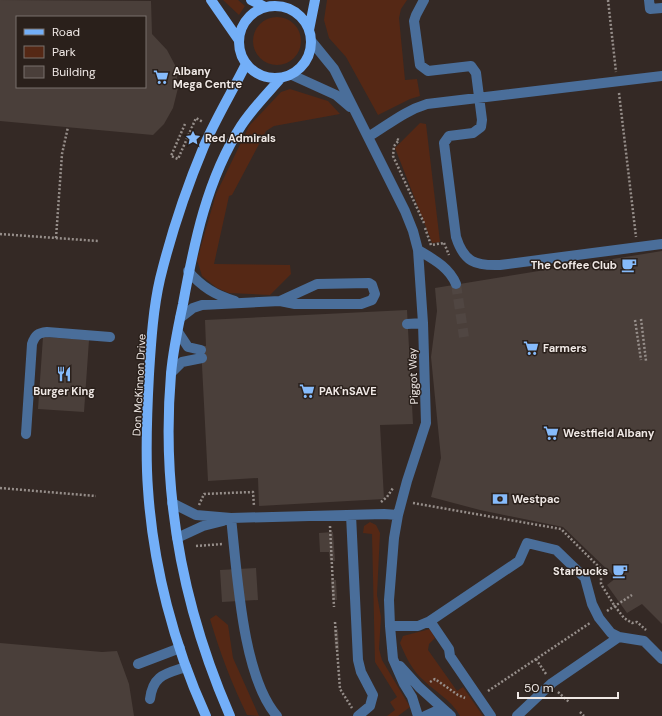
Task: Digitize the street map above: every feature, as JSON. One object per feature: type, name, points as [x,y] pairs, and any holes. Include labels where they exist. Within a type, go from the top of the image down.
[{"type":"main road","points":[[212,0],[238,39],[241,56],[246,64],[261,76],[270,79],[280,79],[292,75],[306,61],[312,42],[304,19],[295,12],[284,7],[251,0]]},
{"type":"main road","points":[[309,30],[315,0]]},
{"type":"main road","points":[[238,39],[241,28],[247,19],[255,12],[272,4]]},
{"type":"main road","name":"Don McKinnon Drive","points":[[206,716],[186,667],[159,568],[148,489],[147,402],[151,348],[160,281],[183,202],[204,146],[246,64]]},
{"type":"main road","points":[[230,716],[199,635],[186,584],[177,538],[172,503],[169,439],[171,373],[195,239],[223,160],[242,124],[280,79]]},
{"type":"street","points":[[424,0],[414,21],[420,66],[428,70],[471,66],[476,73],[482,124],[479,130],[473,133],[449,136],[444,143],[456,237],[460,248],[469,260],[482,266],[500,265],[662,244]]},
{"type":"street","points":[[649,0],[650,9],[662,8]]},
{"type":"street","name":"Piggot Way","points":[[312,42],[334,69],[405,211],[413,231],[418,250],[423,323],[426,423],[407,481],[398,516],[394,538],[389,600],[392,650],[397,669],[412,697],[418,716]]},
{"type":"street","name":"Piggot Way","points":[[292,75],[336,95],[354,111]]},
{"type":"street","points":[[368,137],[394,122],[410,110],[427,104],[662,76]]},
{"type":"street","points":[[418,250],[442,265],[453,276],[456,284]]},
{"type":"street","points":[[188,272],[212,293],[246,303]]},
{"type":"street","points":[[180,318],[193,308],[200,306],[280,301],[295,304],[361,304],[372,300],[374,292],[372,285],[369,283],[317,284],[280,301]]},
{"type":"street","points":[[407,324],[423,323]]},
{"type":"street","points":[[26,434],[32,344],[35,336],[40,333],[47,332],[110,337]]},
{"type":"street","points":[[171,373],[182,362],[201,354],[188,347],[178,332]]},
{"type":"street","points":[[172,503],[196,515],[231,518],[350,515],[398,516]]},
{"type":"street","points":[[350,515],[358,660],[361,672],[373,695],[370,706],[356,713]]},
{"type":"street","points":[[177,538],[203,526],[231,518]]},
{"type":"street","points":[[231,518],[242,612],[249,653],[256,675],[277,716]]},
{"type":"street","points":[[390,626],[418,626],[430,621],[519,561],[527,543],[556,550],[585,578],[592,604],[599,618],[612,633],[619,638],[644,641],[662,659]]},
{"type":"street","points":[[430,621],[449,648],[450,656],[491,716]]},
{"type":"street","points":[[517,716],[552,683],[619,638]]},
{"type":"street","points":[[138,664],[180,648]]},
{"type":"street","name":"Piggot Way","points":[[392,650],[404,672],[419,688],[450,714]]},
{"type":"street","points":[[150,699],[152,687],[157,678],[186,667]]},
{"type":"street","name":"Piggot Way","points":[[425,716],[436,711],[450,714]]},
{"type":"path","points":[[608,0],[637,247]]},
{"type":"path","points":[[185,124],[171,156],[178,159],[196,118],[208,125]]},
{"type":"path","points":[[56,238],[62,154],[68,127]]},
{"type":"path","points":[[397,139],[399,140],[394,146],[393,156],[420,211],[431,245],[444,243]]},
{"type":"path","points":[[0,234],[98,241]]},
{"type":"path","points":[[640,319],[646,361]]},
{"type":"path","points":[[635,320],[641,360]]},
{"type":"path","points":[[378,502],[383,502],[394,486]]},
{"type":"path","points":[[0,488],[96,496]]},
{"type":"path","points":[[194,505],[198,507],[204,494],[253,492],[254,506],[262,506]]},
{"type":"path","points":[[413,503],[437,508]]},
{"type":"path","points":[[330,525],[334,607]]},
{"type":"path","points":[[196,546],[234,544]]},
{"type":"path","points":[[419,688],[435,679],[458,695],[480,700],[487,692],[599,618],[614,605],[632,595]]},
{"type":"path","points":[[335,622],[340,689],[356,713]]},
{"type":"path","points":[[536,660],[548,677]]},
{"type":"path","points":[[556,689],[569,702]]},
{"type":"path","points":[[580,712],[584,716]]},
{"type":"green space","points":[[223,0],[238,0],[245,6],[239,15]]},
{"type":"green space","points":[[327,0],[407,0],[401,9],[399,18],[405,80],[417,79],[420,96],[410,99],[378,115],[346,57],[329,38],[324,20]]},
{"type":"green space","points":[[277,17],[286,19],[294,24],[299,32],[301,41],[299,50],[294,58],[286,63],[277,65],[268,63],[260,58],[255,50],[253,41],[255,32],[260,24],[268,19]]},
{"type":"green space","points":[[290,89],[328,101],[340,114],[274,126],[266,131],[232,195],[229,196],[214,264],[290,265],[291,274],[270,295],[229,293],[217,288],[202,276],[197,260],[216,194],[249,126],[281,92]]},
{"type":"green space","points":[[420,123],[426,124],[440,242],[432,243],[395,148]]},
{"type":"green space","points":[[370,522],[376,525],[380,533],[377,595],[381,617],[379,649],[382,660],[410,707],[398,716],[387,716],[395,710],[390,702],[397,697],[375,662],[372,534],[363,533],[364,526]]},
{"type":"green space","points":[[216,615],[228,625],[233,658],[259,716],[247,715],[236,692],[210,619]]},
{"type":"green space","points":[[430,629],[435,638],[429,644],[428,650],[457,691],[463,687],[483,716],[460,716],[452,705],[424,681],[410,664],[400,643],[403,636]]},
{"type":"building","name":"Albany Mega Centre","points":[[0,0],[151,1],[152,34],[167,50],[176,67],[178,88],[173,108],[164,124],[153,135],[0,121]]},
{"type":"building","name":"Westfield Albany","points":[[662,251],[662,624],[642,604],[627,613],[607,585],[616,578],[563,527],[480,510],[431,497],[441,458],[431,357],[437,311],[435,288]]},
{"type":"building","name":"PAK'nSAVE","points":[[407,310],[413,424],[380,425],[384,499],[259,506],[258,478],[208,481],[201,346],[206,346],[205,320]]},
{"type":"building","name":"Burger King","points":[[43,337],[89,340],[84,412],[38,409]]},
{"type":"building","points":[[333,532],[335,561],[330,561],[329,552],[320,552],[319,533]]},
{"type":"building","points":[[256,568],[258,600],[222,602],[220,570]]},
{"type":"building","points":[[331,580],[336,580],[337,600],[332,600]]},
{"type":"building","points":[[334,629],[338,629],[339,649],[335,649]]},
{"type":"building","points":[[0,643],[102,652],[117,651],[129,684],[134,716],[0,716]]},
{"type":"tunnel","points":[[456,284],[464,337]]},
{"type":"place","name":"Albany Mega Centre","points":[[161,77]]},
{"type":"place","name":"Red Admirals","points":[[193,138]]},
{"type":"place","name":"The Coffee Club","points":[[629,265]]},
{"type":"place","name":"Farmers","points":[[531,348]]},
{"type":"place","name":"Burger King","points":[[64,374]]},
{"type":"place","name":"PAK'nSAVE","points":[[307,391]]},
{"type":"place","name":"Westfield Albany","points":[[551,433]]},
{"type":"place","name":"Westpac","points":[[500,499]]},
{"type":"place","name":"Starbucks","points":[[620,571]]}]
